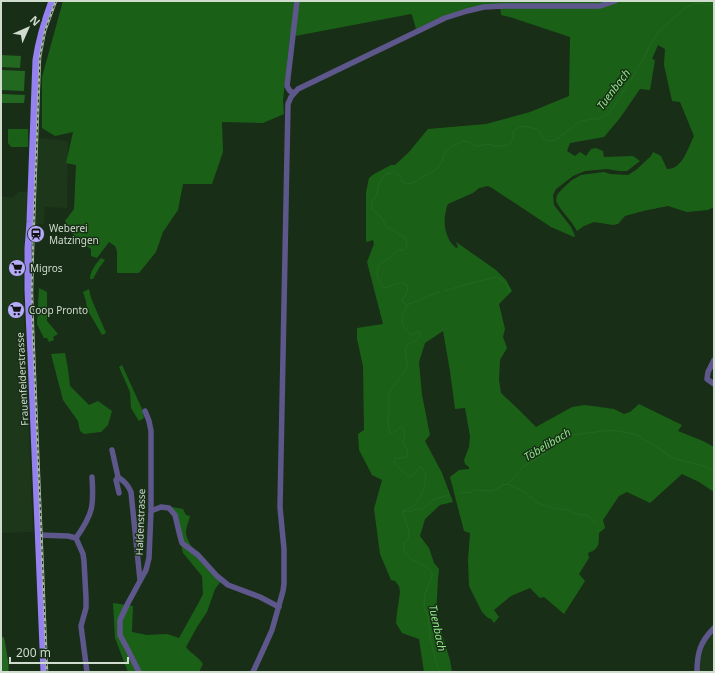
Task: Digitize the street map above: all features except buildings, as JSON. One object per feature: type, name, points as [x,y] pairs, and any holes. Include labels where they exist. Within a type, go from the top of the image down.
[{"type":"main road","name":"Frauenfelderstrasse","points":[[44,672],[28,295],[28,248],[36,60],[42,30],[52,1]]},
{"type":"street","points":[[294,92],[290,91],[287,86],[296,1]]},
{"type":"street","points":[[253,672],[272,630],[284,584],[284,549],[280,500],[288,104],[291,97],[298,89],[354,61],[445,18],[467,11],[484,7],[504,6],[600,6],[615,1]]},
{"type":"street","points":[[714,360],[708,372],[707,379],[714,384]]},
{"type":"street","name":"Haldenstrasse","points":[[139,672],[120,635],[120,620],[146,570],[149,558],[151,431],[145,411]]},
{"type":"street","points":[[112,450],[118,478],[116,480],[119,493]]},
{"type":"street","points":[[76,538],[85,527],[93,504],[92,477]]},
{"type":"street","points":[[118,478],[128,485],[131,492],[140,581]]},
{"type":"street","points":[[150,511],[161,507],[169,508],[175,515],[182,543],[198,555],[217,576],[228,585],[260,597],[279,607]]},
{"type":"street","points":[[38,535],[68,536],[76,538]]},
{"type":"street","points":[[76,538],[83,554],[84,561],[86,608],[81,626],[87,672]]},
{"type":"street","points":[[697,672],[697,659],[702,644],[714,628]]},
{"type":"shaded area","points":[[55,1],[58,1],[50,18],[46,32],[42,57],[38,138],[68,141],[67,208],[45,207],[44,224],[36,224],[37,235],[34,251],[33,306],[48,672],[46,672],[32,325],[32,224],[26,224],[24,242],[23,292],[33,532],[1,533],[1,196],[13,198],[18,192],[33,192],[38,74],[41,45]]},
{"type":"shaded area","points":[[63,1],[714,1],[714,207],[708,210],[687,212],[668,206],[625,216],[618,224],[613,225],[594,222],[577,231],[556,201],[557,195],[562,189],[572,180],[581,175],[604,172],[610,174],[628,175],[636,170],[651,156],[653,152],[661,156],[667,169],[677,166],[681,162],[694,136],[680,102],[672,101],[664,65],[665,49],[658,45],[652,59],[655,60],[650,90],[640,89],[620,118],[604,137],[570,143],[567,151],[575,156],[580,152],[586,156],[591,149],[596,148],[603,151],[604,157],[633,156],[640,161],[627,171],[607,169],[585,171],[573,176],[556,189],[553,195],[554,205],[571,227],[575,236],[574,237],[551,227],[488,186],[479,188],[473,193],[448,204],[445,229],[449,240],[456,248],[458,247],[456,242],[496,270],[506,280],[512,291],[499,304],[505,329],[503,337],[507,348],[500,360],[499,380],[501,393],[536,427],[572,407],[585,405],[614,409],[624,414],[630,412],[639,404],[682,425],[678,431],[714,447],[714,492],[699,482],[682,474],[650,503],[627,492],[619,496],[603,520],[605,528],[599,533],[598,546],[588,553],[589,558],[579,574],[585,581],[564,614],[544,597],[540,598],[530,588],[511,596],[494,610],[499,617],[494,623],[482,612],[469,586],[468,560],[470,533],[464,531],[450,477],[459,470],[469,469],[464,460],[469,447],[470,436],[465,408],[455,409],[443,331],[425,343],[419,362],[422,395],[430,435],[425,441],[442,473],[453,502],[440,505],[425,519],[420,536],[429,548],[434,563],[439,569],[436,615],[450,660],[452,672],[424,672],[419,639],[402,633],[396,623],[400,592],[399,586],[395,581],[391,580],[380,554],[374,509],[382,480],[372,475],[359,450],[358,434],[364,430],[363,366],[357,339],[357,328],[383,324],[367,262],[374,244],[373,240],[366,242],[366,192],[369,178],[391,165],[395,165],[409,152],[428,129],[486,124],[530,112],[569,96],[570,37],[501,15],[500,5],[437,19],[416,29],[411,14],[290,37],[283,100],[284,114],[263,123],[222,122],[223,152],[212,184],[183,184],[178,210],[163,232],[156,252],[139,273],[117,273],[117,251],[115,246],[109,242],[97,258],[91,256],[91,249],[77,241],[65,221],[74,209],[76,165],[66,163],[73,132],[55,136],[42,128],[42,77]]},
{"type":"shaded area","points":[[1,55],[21,56],[20,68],[1,67]]},
{"type":"shaded area","points":[[1,70],[25,71],[24,91],[1,90]]},
{"type":"shaded area","points":[[2,94],[25,95],[24,103],[2,103]]},
{"type":"shaded area","points":[[8,129],[28,129],[28,147],[11,147],[8,143]]},
{"type":"shaded area","points":[[101,258],[105,260],[93,279],[90,279],[91,273]]},
{"type":"shaded area","points":[[39,288],[47,292],[47,321],[58,334],[53,337],[54,340],[49,342],[47,338],[44,338],[37,324]]},
{"type":"shaded area","points":[[89,289],[91,298],[106,333],[102,335],[87,309],[83,292]]},
{"type":"shaded area","points":[[65,353],[70,386],[89,405],[98,401],[112,411],[108,425],[101,432],[84,434],[80,431],[78,421],[63,400],[51,354]]},
{"type":"shaded area","points":[[122,365],[142,409],[144,418],[139,421],[131,408],[130,392],[119,367]]},
{"type":"shaded area","points":[[172,507],[183,509],[186,515],[190,516],[186,528],[187,538],[194,551],[221,581],[215,589],[207,612],[186,647],[203,664],[199,672],[128,672],[115,638],[113,603],[133,606],[132,632],[147,635],[167,634],[179,638],[203,594],[202,576],[183,553]]},
{"type":"shaded area","points":[[714,628],[714,672],[697,672],[702,643]]},
{"type":"waterway","name":"Tuenbach","points":[[440,672],[437,666],[430,637],[428,616],[424,608],[425,594],[432,576],[432,572],[411,559],[403,547],[409,535],[402,511],[416,503],[425,485],[426,475],[421,466],[414,475],[411,476],[405,474],[394,461],[396,458],[406,457],[408,451],[403,444],[405,435],[404,429],[402,427],[390,433],[388,422],[389,393],[407,367],[405,353],[407,346],[418,338],[421,333],[418,331],[410,335],[404,327],[402,321],[407,305],[402,302],[407,294],[407,285],[399,283],[385,288],[380,284],[377,274],[380,264],[398,250],[404,250],[407,243],[404,237],[387,227],[380,216],[372,209],[372,203],[377,193],[379,183],[386,174],[394,172],[400,176],[404,183],[410,184],[438,168],[442,162],[444,154],[451,147],[464,141],[475,146],[488,144],[495,146],[509,145],[513,138],[515,129],[523,126],[536,129],[545,140],[556,140],[579,122],[590,119],[598,119],[607,115],[632,78],[658,32],[685,8],[693,4],[714,4]]},
{"type":"waterway","points":[[444,291],[497,277],[507,284],[509,292]]},
{"type":"waterway","points":[[407,305],[439,292]]},
{"type":"waterway","name":"Töbelibach","points":[[460,493],[472,492],[474,490],[493,491],[503,485],[508,484],[524,466],[572,435],[610,430],[635,434],[672,458],[704,466],[714,471]]},
{"type":"waterway","points":[[508,484],[523,491],[538,503],[553,508],[569,510],[572,513],[589,516],[596,523]]},
{"type":"waterway","name":"Töbelibach","points":[[402,511],[422,509],[432,500],[449,495]]},
{"type":"waterway","points":[[1,640],[5,672]]},
{"type":"railway","points":[[47,672],[32,293],[40,57],[45,31],[56,1]]},
{"type":"place","name":"Weberei Matzingen","points":[[36,234]]},
{"type":"place","name":"Migros","points":[[17,268]]},
{"type":"place","name":"Coop Pronto","points":[[16,310]]}]
